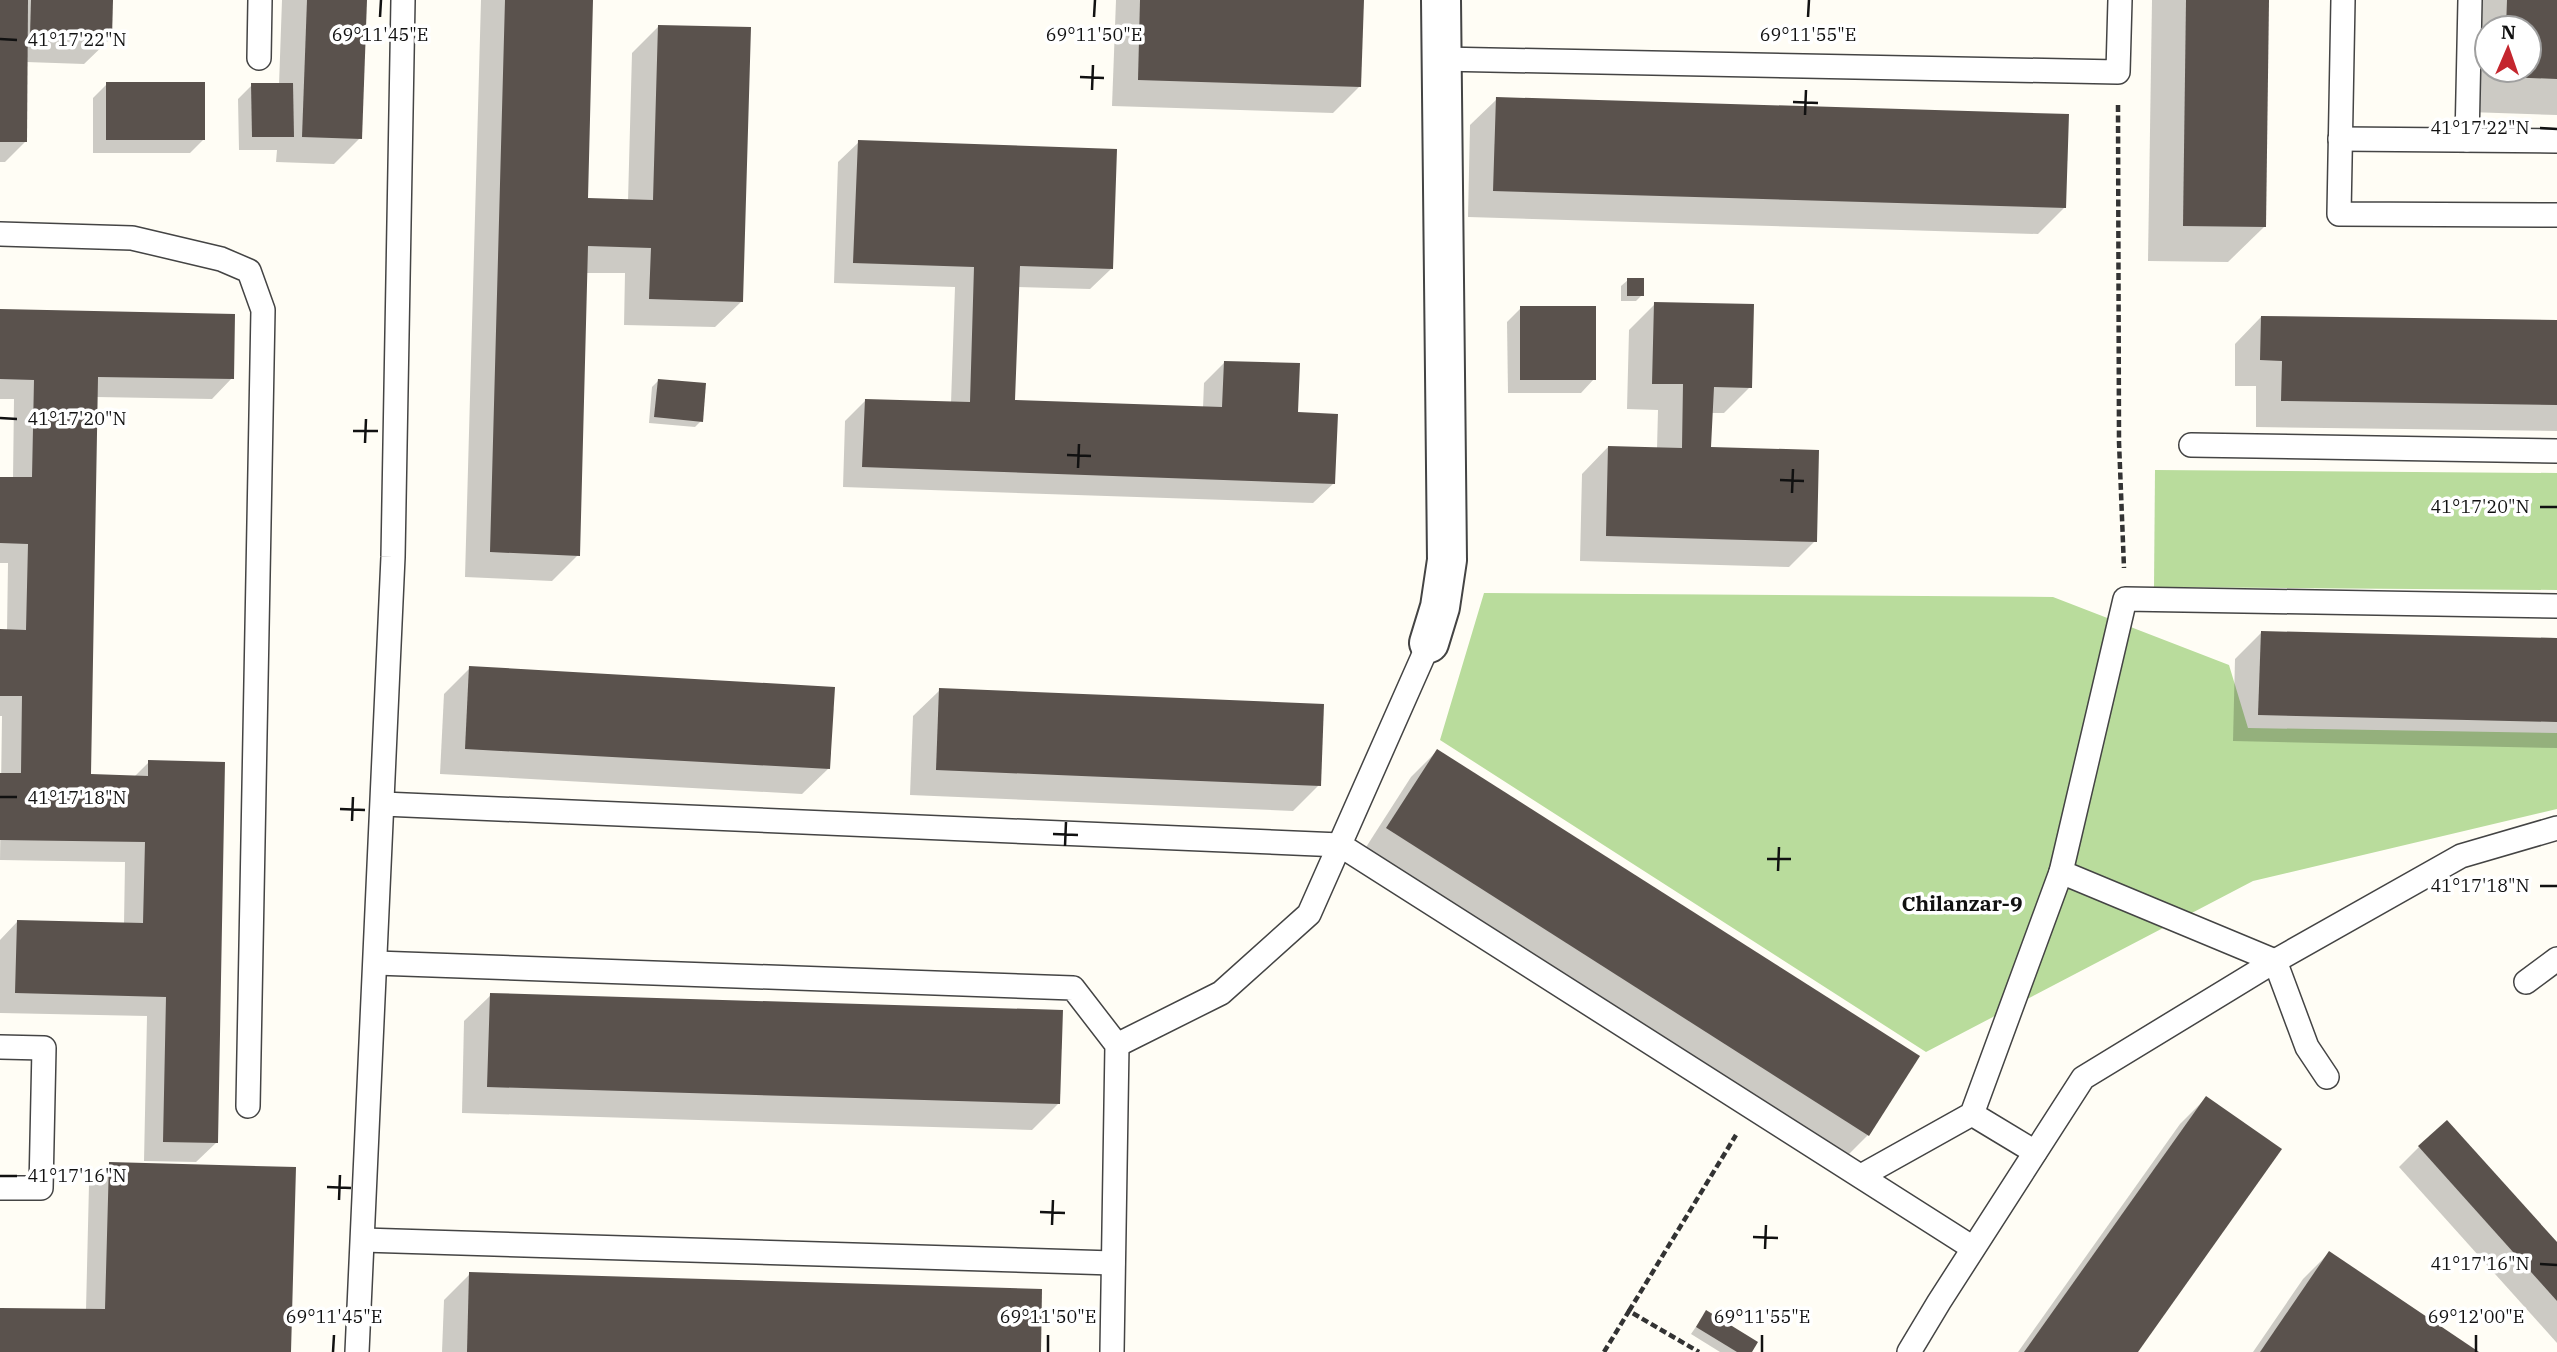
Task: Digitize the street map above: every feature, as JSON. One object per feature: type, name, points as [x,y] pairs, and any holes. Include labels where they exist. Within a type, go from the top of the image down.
[{"type":"street","points":[[1429,643],[1440,607],[1447,560],[1441,0]]},
{"type":"lane","points":[[259,58],[260,0]]},
{"type":"lane","points":[[358,1352],[393,557],[403,0]]},
{"type":"lane","points":[[1441,59],[2118,72],[2120,0]]},
{"type":"lane","points":[[2343,0],[2339,214],[2557,215]]},
{"type":"lane","points":[[2467,140],[2470,0]]},
{"type":"lane","points":[[2340,139],[2557,141]]},
{"type":"lane","points":[[0,234],[132,238],[221,259],[249,271],[263,310],[248,1106]]},
{"type":"lane","points":[[2191,445],[2557,451]]},
{"type":"lane","points":[[1861,1176],[1972,1114],[2061,873],[2125,599],[2557,606]]},
{"type":"lane","points":[[1117,1045],[1221,993],[1309,914],[1429,643]]},
{"type":"lane","points":[[383,804],[1340,845],[1973,1248]]},
{"type":"lane","points":[[1909,1352],[2083,1078],[2275,961],[2461,856],[2557,828]]},
{"type":"lane","points":[[2061,873],[2275,961],[2308,1047],[2327,1077]]},
{"type":"lane","points":[[2526,982],[2557,959]]},
{"type":"lane","points":[[376,963],[1073,988],[1117,1045],[1112,1352]]},
{"type":"lane","points":[[0,1047],[44,1048],[41,1188],[0,1188]]},
{"type":"lane","points":[[1972,1114],[2035,1152]]},
{"type":"lane","points":[[363,1240],[1113,1263]]},
{"type":"path","points":[[2118,72],[2119,429],[2125,599]]},
{"type":"path","points":[[1604,1352],[1752,1107]]},
{"type":"path","points":[[1629,1311],[1699,1352]]},
{"type":"green space","points":[[2155,470],[2557,473],[2557,590],[2154,587]]},
{"type":"green space","points":[[1484,593],[2053,597],[2229,665],[2248,728],[2557,733],[2557,809],[2253,881],[1926,1052],[1440,740]]},
{"type":"building","points":[[0,0],[28,0],[27,142],[0,142]]},
{"type":"building","points":[[31,0],[113,0],[112,38],[30,36]]},
{"type":"building","points":[[307,0],[367,0],[362,139],[302,137]]},
{"type":"building","points":[[505,0],[593,0],[588,198],[653,200],[658,25],[751,27],[743,302],[649,299],[651,248],[588,246],[580,556],[490,552]]},
{"type":"building","points":[[1140,0],[1364,0],[1361,87],[1138,80]]},
{"type":"building","points":[[2186,0],[2269,0],[2266,227],[2183,226]]},
{"type":"building","points":[[2507,0],[2557,0],[2557,79],[2543,78],[2543,14],[2506,14]]},
{"type":"building","points":[[106,82],[205,82],[205,140],[106,140]]},
{"type":"building","points":[[251,83],[293,83],[294,137],[252,137]]},
{"type":"building","points":[[1496,97],[2069,114],[2066,208],[1493,191]]},
{"type":"building","points":[[858,140],[1117,149],[1113,269],[1020,266],[1015,400],[1222,407],[1224,361],[1300,363],[1298,412],[1338,414],[1335,484],[862,467],[865,399],[970,402],[974,267],[853,263]]},
{"type":"building","points":[[1627,278],[1644,278],[1644,296],[1627,296]]},
{"type":"building","points":[[1654,302],[1754,304],[1752,388],[1714,387],[1711,447],[1819,450],[1817,542],[1606,536],[1608,446],[1682,448],[1683,384],[1652,384]]},
{"type":"building","points":[[1520,306],[1596,306],[1596,380],[1520,380]]},
{"type":"building","points":[[0,309],[235,314],[234,379],[98,377],[91,774],[148,776],[148,760],[225,762],[218,1143],[163,1142],[166,997],[15,993],[17,920],[143,923],[145,842],[0,840],[0,773],[21,773],[22,696],[0,696],[0,629],[26,630],[28,544],[0,543],[0,477],[32,477],[34,380],[0,379]]},
{"type":"building","points":[[2261,316],[2557,320],[2557,405],[2281,401],[2282,361],[2260,360]]},
{"type":"building","points":[[658,379],[706,383],[703,422],[654,417]]},
{"type":"building","points":[[2261,631],[2557,638],[2557,722],[2258,715]]},
{"type":"building","points":[[469,666],[835,687],[830,769],[465,749]]},
{"type":"building","points":[[939,688],[1324,704],[1321,786],[936,770]]},
{"type":"building","points":[[1437,749],[1920,1056],[1869,1136],[1386,828]]},
{"type":"building","points":[[490,993],[1063,1010],[1060,1104],[487,1087]]},
{"type":"building","points":[[2206,1096],[2282,1149],[2138,1352],[2024,1352]]},
{"type":"building","points":[[2447,1120],[2557,1242],[2557,1301],[2418,1146]]},
{"type":"building","points":[[109,1162],[296,1167],[291,1352],[0,1352],[0,1308],[105,1309]]},
{"type":"building","points":[[2329,1251],[2479,1352],[2260,1352]]},
{"type":"building","points":[[469,1272],[1042,1289],[1041,1352],[467,1352]]},
{"type":"building","points":[[1706,1310],[1758,1342],[1752,1352],[1737,1352],[1696,1327]]},
{"type":"district","name":"Chilanzar-9","points":[[1962,903]]}]
